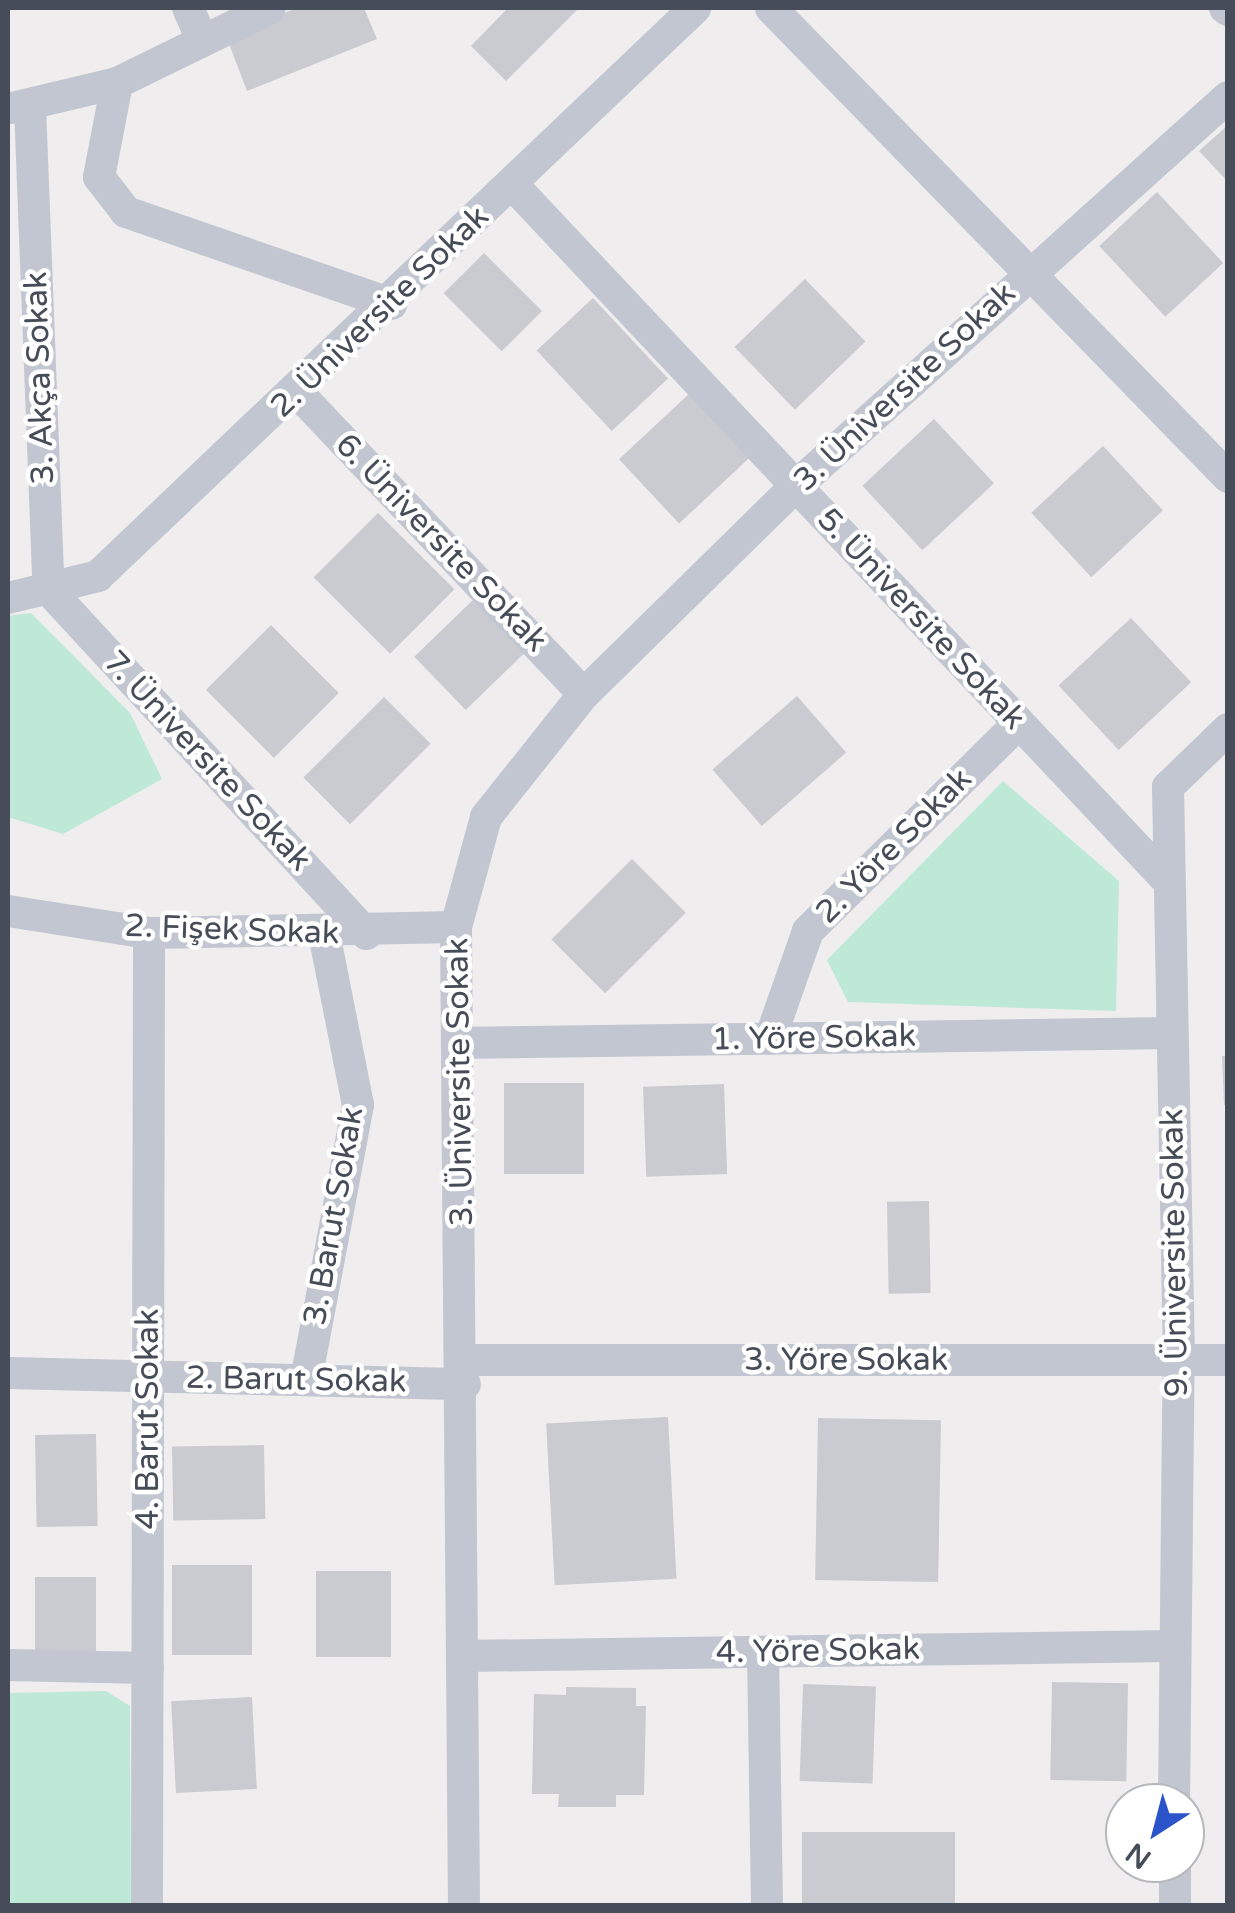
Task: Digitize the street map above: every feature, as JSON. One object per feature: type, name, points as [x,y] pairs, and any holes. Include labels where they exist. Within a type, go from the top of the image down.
[{"type":"street","points":[[188,8],[202,41]]},
{"type":"street","points":[[19,107],[117,84],[270,8]]},
{"type":"street","name":"2. Üniversite Sokak","points":[[8,598],[98,576],[298,393],[695,8]]},
{"type":"street","points":[[771,8],[1228,476]]},
{"type":"street","points":[[117,84],[99,177],[126,212],[391,304]]},
{"type":"street","name":"3. Üniversite Sokak","points":[[464,1906],[464,1372],[456,927],[486,816],[584,694],[796,486],[1028,272],[1228,97]]},
{"type":"street","name":"3. Akça Sokak","points":[[19,107],[48,590]]},
{"type":"street","name":"5. Üniversite Sokak","points":[[512,184],[1166,879]]},
{"type":"street","name":"6. Üniversite Sokak","points":[[298,393],[584,694]]},
{"type":"street","name":"7. Üniversite Sokak","points":[[48,590],[366,934]]},
{"type":"street","name":"2. Yöre Sokak","points":[[770,1038],[808,932],[1019,722]]},
{"type":"street","name":"9. Üniversite Sokak","points":[[1174,1783],[1179,1360],[1166,879],[1168,787],[1228,729]]},
{"type":"street","name":"2. Fişek Sokak","points":[[8,911],[149,933],[366,934],[456,927]]},
{"type":"street","name":"4. Barut Sokak","points":[[147,1906],[149,933]]},
{"type":"street","name":"3. Barut Sokak","points":[[306,1380],[358,1105],[324,934]]},
{"type":"street","name":"1. Yöre Sokak","points":[[458,1043],[1171,1032]]},
{"type":"street","name":"3. Yöre Sokak","points":[[464,1372],[1228,1360]]},
{"type":"street","name":"2. Barut Sokak","points":[[8,1372],[306,1380],[464,1372]]},
{"type":"street","name":"4. Yöre Sokak","points":[[464,1656],[1173,1646]]},
{"type":"street","points":[[763,1652],[768,1906]]},
{"type":"street","points":[[8,1666],[148,1668]]},
{"type":"green space","points":[[31,613],[130,713],[162,779],[63,834],[8,817],[8,616]]},
{"type":"green space","points":[[1003,781],[1119,881],[1116,1011],[848,1002],[827,960]]},
{"type":"green space","points":[[106,1691],[130,1706],[131,1905],[8,1905],[8,1693]]},
{"type":"building","points":[[297,8],[364,8],[377,39],[247,91],[226,36]]},
{"type":"building","points":[[508,8],[579,8],[506,81],[471,46]]},
{"type":"building","points":[[1228,125],[1228,182],[1199,151]]},
{"type":"building","points":[[1157,192],[1223,263],[1165,317],[1099,246]]},
{"type":"building","points":[[484,253],[542,311],[502,351],[444,293]]},
{"type":"building","points":[[805,279],[865,342],[795,410],[735,347]]},
{"type":"building","points":[[593,298],[668,378],[612,431],[537,351]]},
{"type":"building","points":[[690,393],[750,457],[679,524],[619,459]]},
{"type":"building","points":[[934,419],[994,483],[922,550],[862,486]]},
{"type":"building","points":[[1103,446],[1163,510],[1091,577],[1031,513]]},
{"type":"building","points":[[378,513],[454,589],[390,654],[314,577]]},
{"type":"building","points":[[474,599],[525,652],[466,710],[414,657]]},
{"type":"building","points":[[1131,618],[1191,682],[1119,750],[1059,686]]},
{"type":"building","points":[[271,625],[339,693],[274,758],[206,690]]},
{"type":"building","points":[[797,696],[846,753],[762,826],[712,769]]},
{"type":"building","points":[[384,697],[431,744],[350,824],[303,778]]},
{"type":"building","points":[[632,859],[686,913],[605,993],[551,940]]},
{"type":"building","points":[[1222,1056],[1228,1056],[1228,1105],[1224,1105]]},
{"type":"building","points":[[504,1083],[584,1083],[584,1174],[504,1174]]},
{"type":"building","points":[[724,1084],[727,1174],[646,1177],[643,1087]]},
{"type":"building","points":[[929,1201],[931,1293],[889,1294],[887,1202]]},
{"type":"building","points":[[668,1417],[676,1579],[555,1585],[546,1423]]},
{"type":"building","points":[[818,1418],[941,1420],[938,1582],[815,1580]]},
{"type":"building","points":[[96,1434],[98,1526],[37,1527],[35,1435]]},
{"type":"building","points":[[264,1445],[265,1519],[173,1521],[172,1447]]},
{"type":"building","points":[[172,1565],[252,1565],[252,1655],[172,1655]]},
{"type":"building","points":[[316,1571],[391,1571],[391,1657],[316,1657]]},
{"type":"building","points":[[35,1577],[96,1577],[96,1663],[35,1663]]},
{"type":"building","points":[[1052,1682],[1128,1683],[1126,1781],[1050,1780]]},
{"type":"building","points":[[803,1684],[876,1687],[873,1783],[800,1781]]},
{"type":"building","points":[[566,1687],[636,1688],[636,1706],[646,1706],[644,1795],[616,1795],[616,1807],[558,1807],[559,1794],[532,1794],[534,1694],[566,1695]]},
{"type":"building","points":[[252,1697],[257,1789],[176,1793],[171,1701]]},
{"type":"building","points":[[802,1832],[955,1832],[955,1906],[802,1906]]}]
